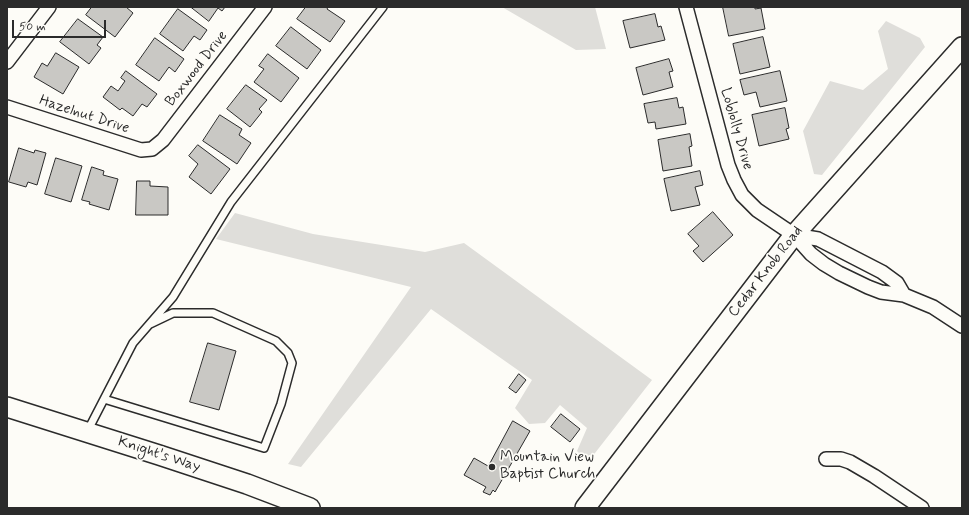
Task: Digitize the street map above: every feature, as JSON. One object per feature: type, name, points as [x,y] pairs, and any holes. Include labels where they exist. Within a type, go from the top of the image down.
[{"type":"street","points":[[7,62],[49,7]]},
{"type":"street","name":"Boxwood Drive","points":[[152,148],[163,140],[265,7]]},
{"type":"street","name":"Loblolly Drive","points":[[686,7],[728,165],[734,180],[742,195],[757,210],[794,235]]},
{"type":"street","name":"Cedar Knob Road","points":[[585,508],[794,235],[962,47]]},
{"type":"street","name":"Hazelnut Drive","points":[[7,107],[142,150],[152,148]]},
{"type":"street","points":[[794,235],[818,239],[882,272],[897,283],[904,295]]},
{"type":"street","points":[[794,235],[811,254],[839,273],[881,292],[904,295],[933,307],[962,326]]},
{"type":"street","name":"Knight's Way","points":[[7,407],[240,482],[283,500],[310,508]]},
{"type":"street","points":[[826,459],[841,459],[850,462],[922,508]]},
{"type":"lane","points":[[87,432],[133,343],[173,297],[231,202],[383,7]]},
{"type":"lane","points":[[104,399],[264,448],[281,404],[292,363],[288,353],[276,341],[213,313],[173,313],[148,325]]},
{"type":"shaded area","points":[[502,7],[595,7],[606,49],[576,50]]},
{"type":"shaded area","points":[[886,21],[920,38],[925,47],[822,175],[814,174],[803,131],[830,81],[863,90],[888,69],[878,31]]},
{"type":"shaded area","points":[[235,213],[313,234],[425,252],[464,243],[652,380],[588,462],[577,451],[587,428],[560,405],[545,423],[529,424],[515,408],[532,380],[431,309],[301,467],[288,464],[411,287],[216,239]]},
{"type":"building","points":[[92,7],[126,7],[133,13],[115,37],[86,15]]},
{"type":"building","points":[[191,7],[225,7],[222,11],[218,8],[209,21]]},
{"type":"building","points":[[306,7],[328,7],[327,9],[345,21],[330,42],[297,19]]},
{"type":"building","points":[[723,7],[761,8],[765,29],[729,36]]},
{"type":"building","points":[[178,9],[207,30],[200,40],[194,36],[183,51],[160,34]]},
{"type":"building","points":[[655,14],[658,27],[661,26],[665,40],[630,48],[623,21]]},
{"type":"building","points":[[78,19],[103,37],[97,45],[101,48],[89,64],[60,42]]},
{"type":"building","points":[[291,27],[321,50],[307,69],[276,46]]},
{"type":"building","points":[[763,37],[770,67],[740,74],[733,44]]},
{"type":"building","points":[[155,38],[184,59],[175,72],[169,67],[159,81],[136,65]]},
{"type":"building","points":[[56,53],[79,67],[63,94],[34,77],[42,63],[47,66]]},
{"type":"building","points":[[268,54],[299,78],[281,102],[254,82],[264,69],[259,66]]},
{"type":"building","points":[[669,59],[673,71],[669,72],[673,87],[643,95],[636,68]]},
{"type":"building","points":[[126,71],[157,94],[147,107],[142,104],[133,116],[122,108],[120,110],[103,97],[111,86],[118,91],[125,81],[121,78]]},
{"type":"building","points":[[780,71],[787,101],[760,107],[756,92],[744,95],[740,80]]},
{"type":"building","points":[[246,85],[267,100],[259,109],[262,112],[250,127],[227,109]]},
{"type":"building","points":[[677,98],[679,108],[683,107],[686,124],[656,129],[655,122],[648,123],[644,104]]},
{"type":"building","points":[[785,108],[789,128],[786,129],[789,139],[759,146],[752,115]]},
{"type":"building","points":[[220,115],[242,129],[239,135],[251,143],[237,164],[203,141]]},
{"type":"building","points":[[690,134],[692,146],[689,147],[692,166],[663,171],[658,140]]},
{"type":"building","points":[[198,145],[230,169],[211,194],[189,177],[198,164],[189,156]]},
{"type":"building","points":[[19,148],[34,153],[35,150],[46,153],[37,185],[28,182],[26,187],[9,182]]},
{"type":"building","points":[[56,158],[82,166],[71,202],[45,194]]},
{"type":"building","points":[[92,167],[104,171],[103,175],[118,179],[109,210],[89,204],[90,202],[82,200]]},
{"type":"building","points":[[700,171],[703,185],[695,187],[700,205],[671,211],[664,179]]},
{"type":"building","points":[[137,181],[150,181],[150,186],[168,187],[168,215],[136,215]]},
{"type":"building","points":[[713,212],[733,235],[703,262],[693,251],[699,246],[688,234]]},
{"type":"building","points":[[208,343],[236,351],[219,410],[190,402]]},
{"type":"building","points":[[519,374],[526,380],[516,393],[509,388]]},
{"type":"building","points":[[561,414],[580,429],[570,442],[551,427]]},
{"type":"building","points":[[513,421],[530,431],[495,492],[493,490],[490,495],[483,492],[486,487],[464,475],[474,458],[488,466]]},
{"type":"place","name":"Mountain View Baptist Church","points":[[492,467]]}]
